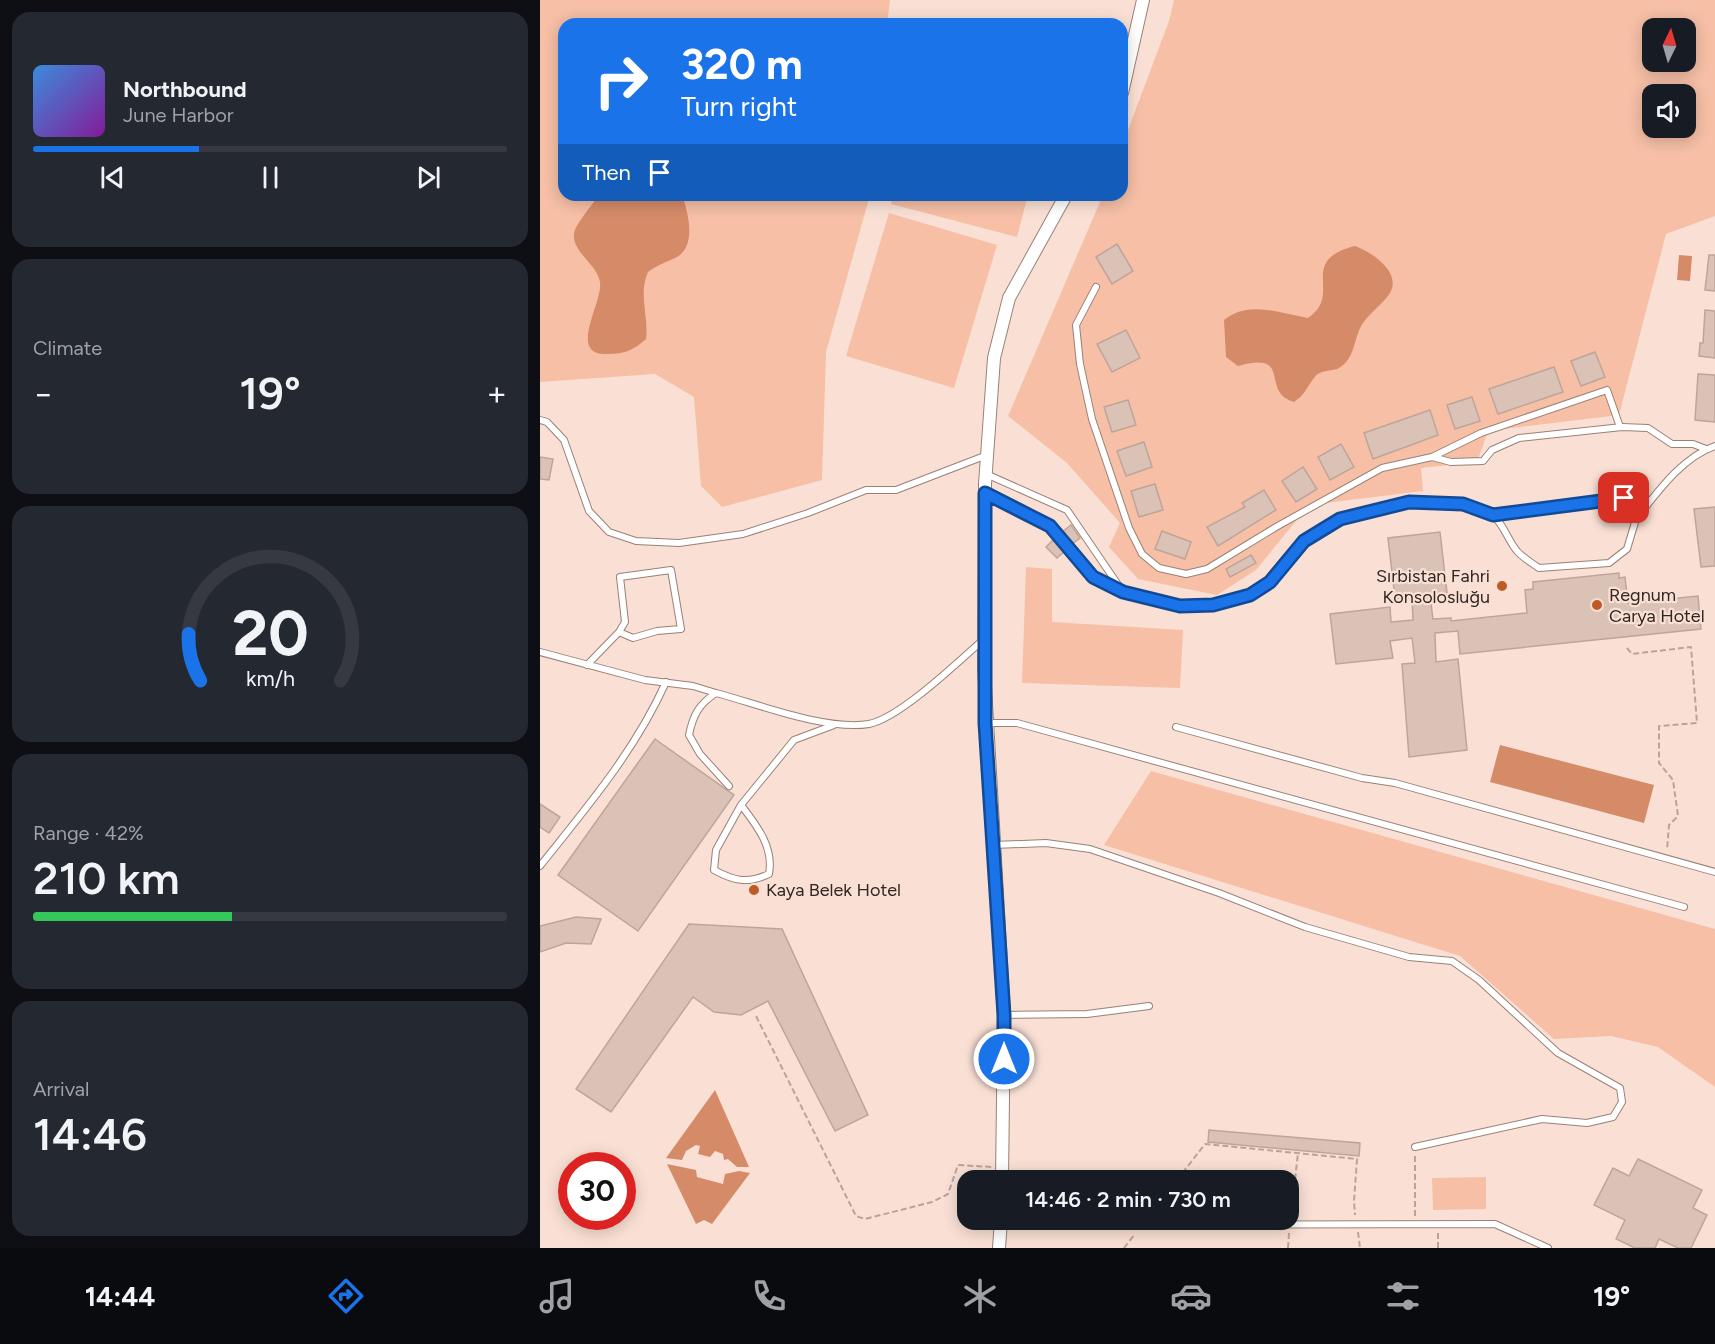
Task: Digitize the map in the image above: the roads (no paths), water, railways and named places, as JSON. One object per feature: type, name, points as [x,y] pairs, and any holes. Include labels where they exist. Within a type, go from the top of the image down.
[{"type":"street","points":[[1128,66],[1143,0]]},
{"type":"street","points":[[1003,1170],[1004,1015],[985,723],[987,455],[994,358],[1009,298],[1063,201]]},
{"type":"street","points":[[999,1248],[1000,1230]]},
{"type":"lane","points":[[1096,287],[1076,325],[1080,364],[1092,419],[1129,528],[1142,554],[1160,568],[1186,574],[1207,569],[1353,482],[1382,468],[1432,457],[1481,433],[1607,390],[1620,427]]},
{"type":"lane","points":[[540,420],[547,422],[564,440],[589,511],[609,532],[636,540],[679,543],[743,534],[808,513],[866,490],[896,490],[987,455]]},
{"type":"lane","points":[[1432,457],[1451,462],[1483,461],[1492,450],[1519,438],[1620,427],[1648,428],[1672,444],[1693,444],[1706,449]]},
{"type":"lane","points":[[1493,515],[1518,552],[1539,568],[1609,563],[1627,549],[1636,519],[1668,480],[1706,449],[1715,446]]},
{"type":"lane","points":[[986,474],[1067,510],[1123,592]]},
{"type":"lane","points":[[985,493],[1050,526],[1093,577],[1123,592],[1180,606],[1213,605],[1250,595],[1270,582],[1304,541],[1340,519],[1409,502],[1463,504],[1493,515],[1624,498],[1636,519]]},
{"type":"lane","points":[[587,665],[619,632],[625,622],[620,577],[671,570],[681,629],[657,631],[633,638],[619,632]]},
{"type":"lane","points":[[540,652],[645,680],[666,682],[716,693],[835,725],[871,724],[909,702],[984,639]]},
{"type":"lane","points":[[540,866],[608,782],[648,722],[666,682]]},
{"type":"lane","points":[[716,693],[702,702],[693,717],[689,735],[699,754],[729,786]]},
{"type":"lane","points":[[985,723],[1017,723],[1684,908]]},
{"type":"lane","points":[[741,805],[757,827],[772,858],[769,874],[752,882],[731,879],[714,870],[716,850],[741,805],[794,740],[835,725]]},
{"type":"lane","points":[[1176,727],[1715,872]]},
{"type":"lane","points":[[993,845],[1046,843],[1090,849],[1219,893],[1305,927],[1409,957],[1452,961],[1479,980],[1558,1053],[1620,1088],[1622,1102],[1613,1117],[1587,1123],[1542,1119],[1415,1147]]},
{"type":"lane","points":[[1004,1015],[1087,1014],[1149,1006]]},
{"type":"lane","points":[[1299,1226],[1495,1224],[1548,1248]]},
{"type":"place","name":"Sırbistan Fahri Konsolosluğu","points":[[1502,586]]},
{"type":"place","name":"Regnum Carya Hotel","points":[[1597,605]]},
{"type":"place","name":"Kaya Belek Hotel","points":[[754,890]]}]
